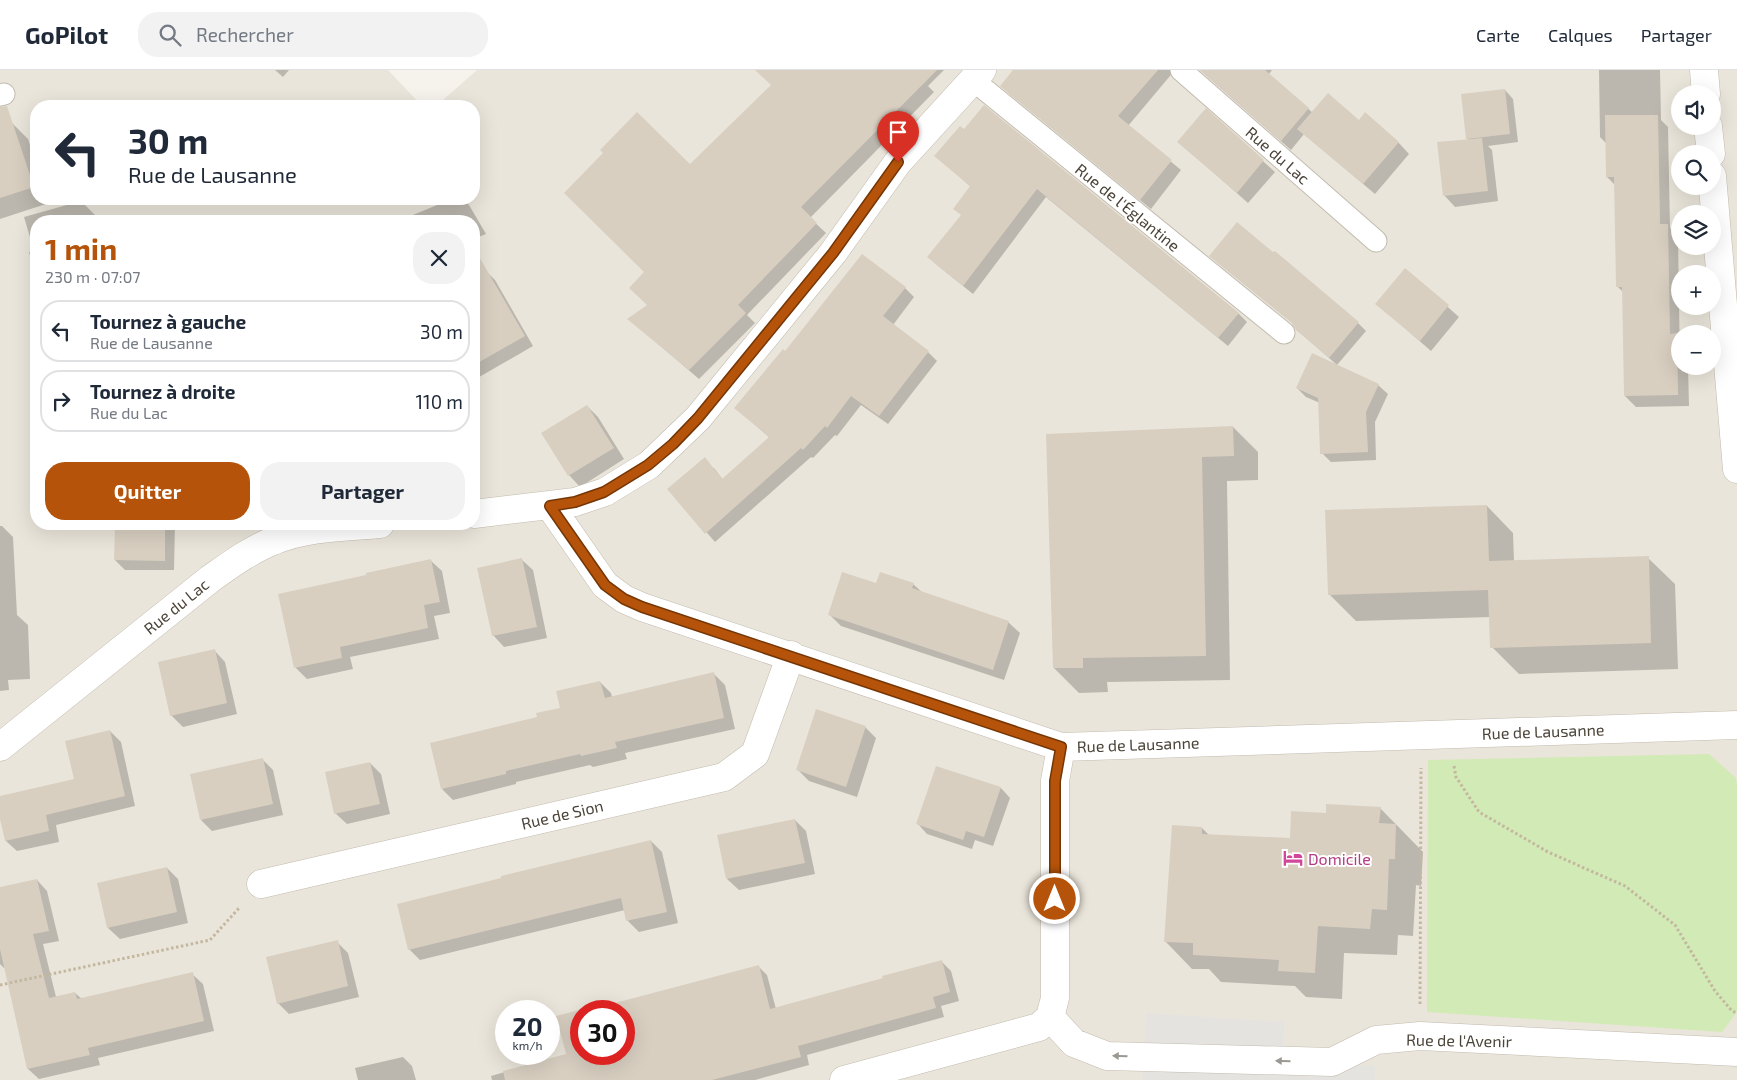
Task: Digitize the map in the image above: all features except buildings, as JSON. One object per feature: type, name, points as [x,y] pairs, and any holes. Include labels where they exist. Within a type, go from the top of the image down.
[{"type":"street","points":[[1704,70],[1705,85]]},
{"type":"street","points":[[480,513],[575,502],[604,492],[648,465],[673,444],[698,418],[833,253],[898,162],[977,75]]},
{"type":"street","points":[[1714,195],[1737,469]]},
{"type":"street","name":"Rue de Lausanne","points":[[550,506],[605,585],[624,599],[1061,747],[1737,725]]},
{"type":"street","name":"Rue du Lac","points":[[0,748],[210,579],[244,555],[274,541],[305,532],[324,530]]},
{"type":"street","name":"Rue de Sion","points":[[260,884],[724,777],[755,754],[791,655]]},
{"type":"street","points":[[844,1080],[1039,1028],[1050,1017],[1055,998],[1055,781],[1061,747]]},
{"type":"street","name":"Rue de l'Avenir","points":[[1050,1017],[1074,1043],[1107,1056],[1332,1062],[1376,1040],[1420,1036],[1737,1052]]},
{"type":"lane","name":"Rue du Lac","points":[[1181,70],[1376,241]]},
{"type":"lane","name":"Rue de l'Églantine","points":[[977,75],[1284,333]]},
{"type":"path","points":[[1420,1036],[1421,754],[1448,733],[1456,777],[1479,812],[1548,852],[1624,886],[1676,924],[1715,991],[1732,1011],[1737,1012]]},
{"type":"path","points":[[0,985],[210,940],[260,884]]},
{"type":"shaded area","points":[[0,70],[388,70],[416,100],[30,100],[30,205],[480,205],[480,100],[443,100],[477,70],[1737,70],[1737,1080],[0,1080]]},
{"type":"shaded area","points":[[1146,1013],[1284,1022],[1282,1061],[1375,1066],[1375,1080],[1143,1080]]},
{"type":"green space","points":[[1709,754],[1736,778],[1737,786],[1737,1012],[1722,1032],[1427,1012],[1428,760]]},
{"type":"place","name":"Domicile","points":[[1293,858]]},
{"type":"route","points":[[898,162],[833,253],[698,418],[673,444],[648,465],[604,492],[575,502],[550,506],[605,585],[624,599],[642,607],[791,655],[1061,747],[1055,781],[1055,899]]}]
